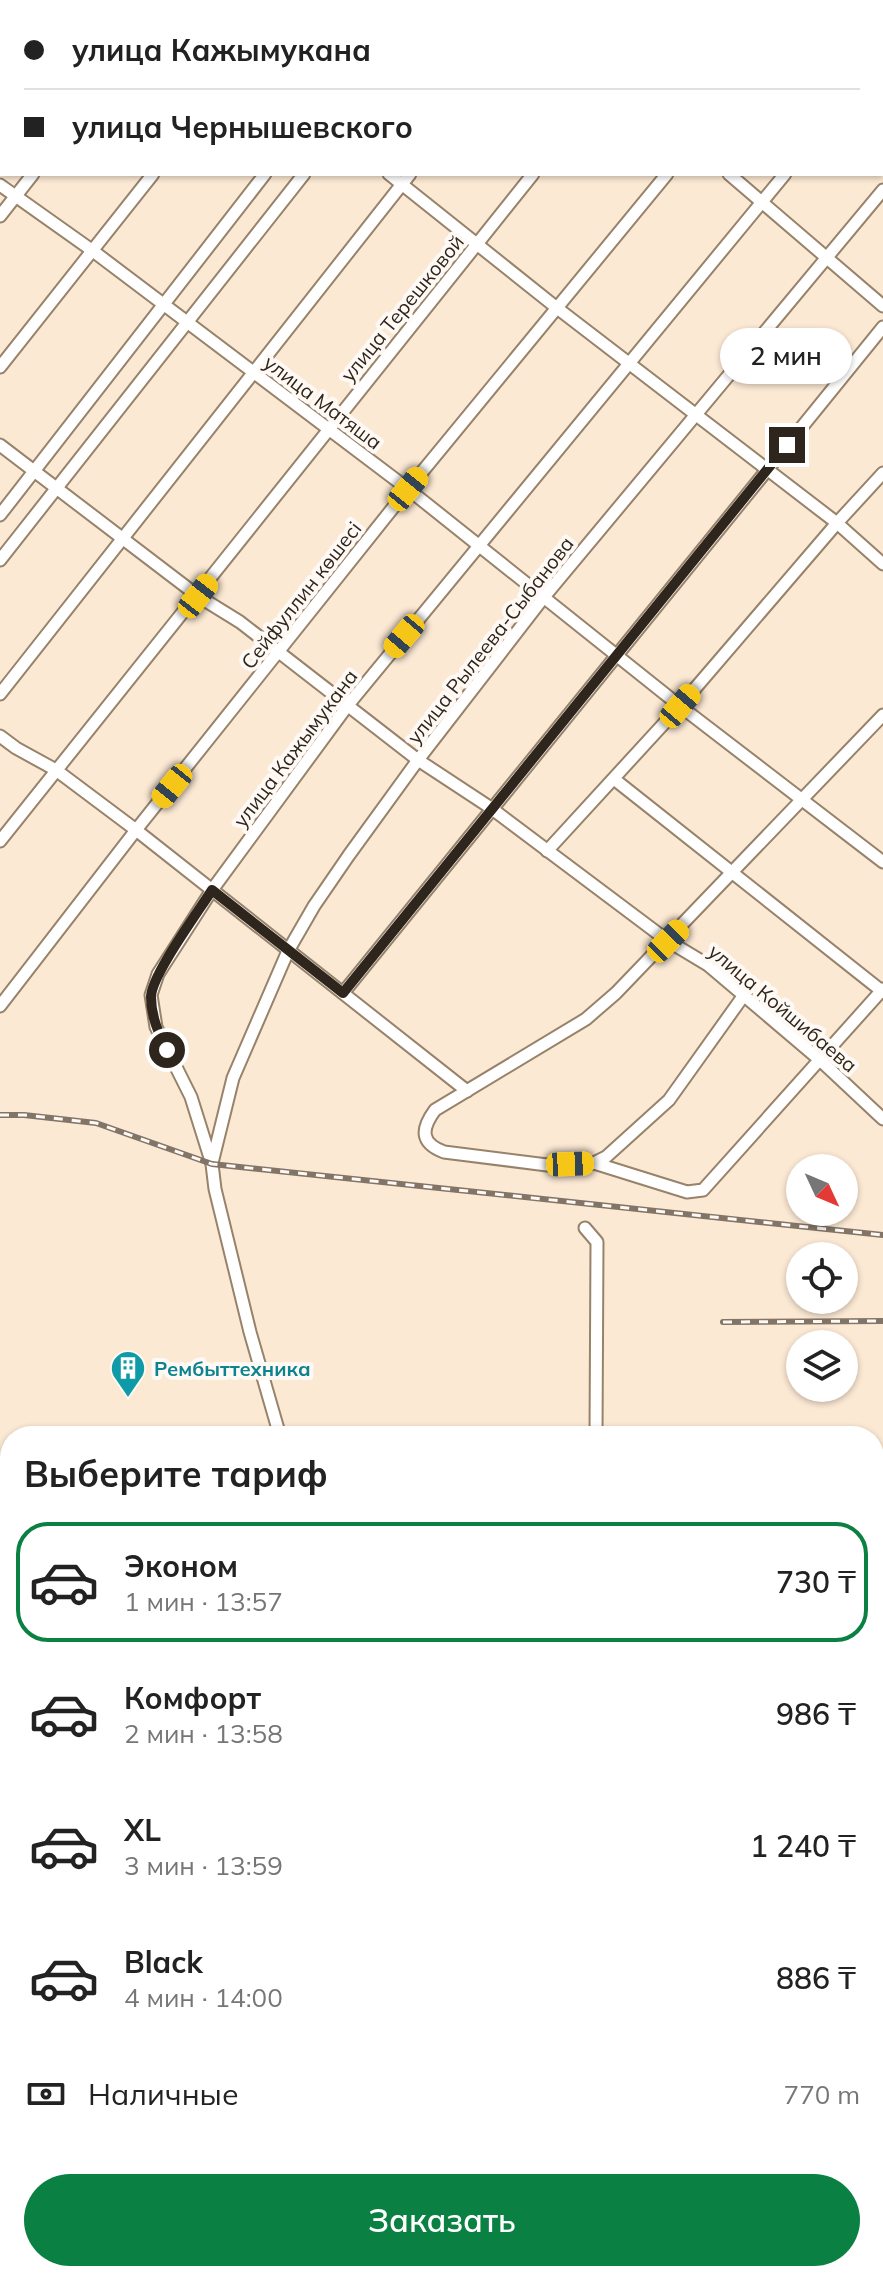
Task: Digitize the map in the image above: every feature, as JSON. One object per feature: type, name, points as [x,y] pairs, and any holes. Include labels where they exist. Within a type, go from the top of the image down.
[{"type":"street","points":[[0,216],[31,176]]},
{"type":"street","points":[[0,367],[151,176]]},
{"type":"street","points":[[0,515],[263,176]]},
{"type":"street","points":[[0,560],[302,176]]},
{"type":"street","points":[[392,176],[557,308],[837,523],[883,564]]},
{"type":"street","points":[[0,694],[408,176]]},
{"type":"street","name":"улица Терешковой","points":[[0,841],[531,176]]},
{"type":"street","name":"Сейфуллин көшесі","points":[[0,1006],[408,489],[665,176]]},
{"type":"street","points":[[731,176],[883,306]]},
{"type":"street","name":"улица Кажымукана","points":[[277,1426],[247,1319],[215,1189],[212,1164],[191,1097],[156,1027],[151,995],[158,974],[212,890],[348,705],[783,176]]},
{"type":"street","name":"улица Матяша","points":[[0,185],[93,251],[480,544],[680,706],[883,862]]},
{"type":"street","name":"улица Рылеева-Сыбанова","points":[[212,1164],[233,1078],[288,951],[314,906],[418,760],[544,597],[883,190]]},
{"type":"street","points":[[343,993],[883,327]]},
{"type":"street","name":"улица Койшибаева","points":[[0,445],[198,596],[240,622],[418,760],[491,808],[668,941],[708,965],[820,1060],[883,1119]]},
{"type":"street","points":[[547,851],[680,706],[883,473]]},
{"type":"street","points":[[614,779],[732,874],[882,990],[703,1190],[687,1192],[594,1163],[547,1165],[444,1152],[433,1148],[425,1137],[425,1123],[435,1110],[586,1019],[616,993],[668,941],[732,874],[802,798],[883,715]]},
{"type":"street","points":[[0,736],[56,770],[136,830],[467,1091]]},
{"type":"street","points":[[594,1163],[606,1157],[669,1100],[744,995]]},
{"type":"street","points":[[585,1228],[597,1242],[596,1426]]},
{"type":"railway","points":[[0,1115],[96,1123],[212,1164],[883,1235]]},
{"type":"railway","points":[[723,1322],[883,1321]]},
{"type":"place","name":"Рембыттехника","points":[[128,1399]]},
{"type":"route","points":[[167,1050],[156,1027],[151,995],[158,974],[212,890],[343,993],[787,445]]}]
